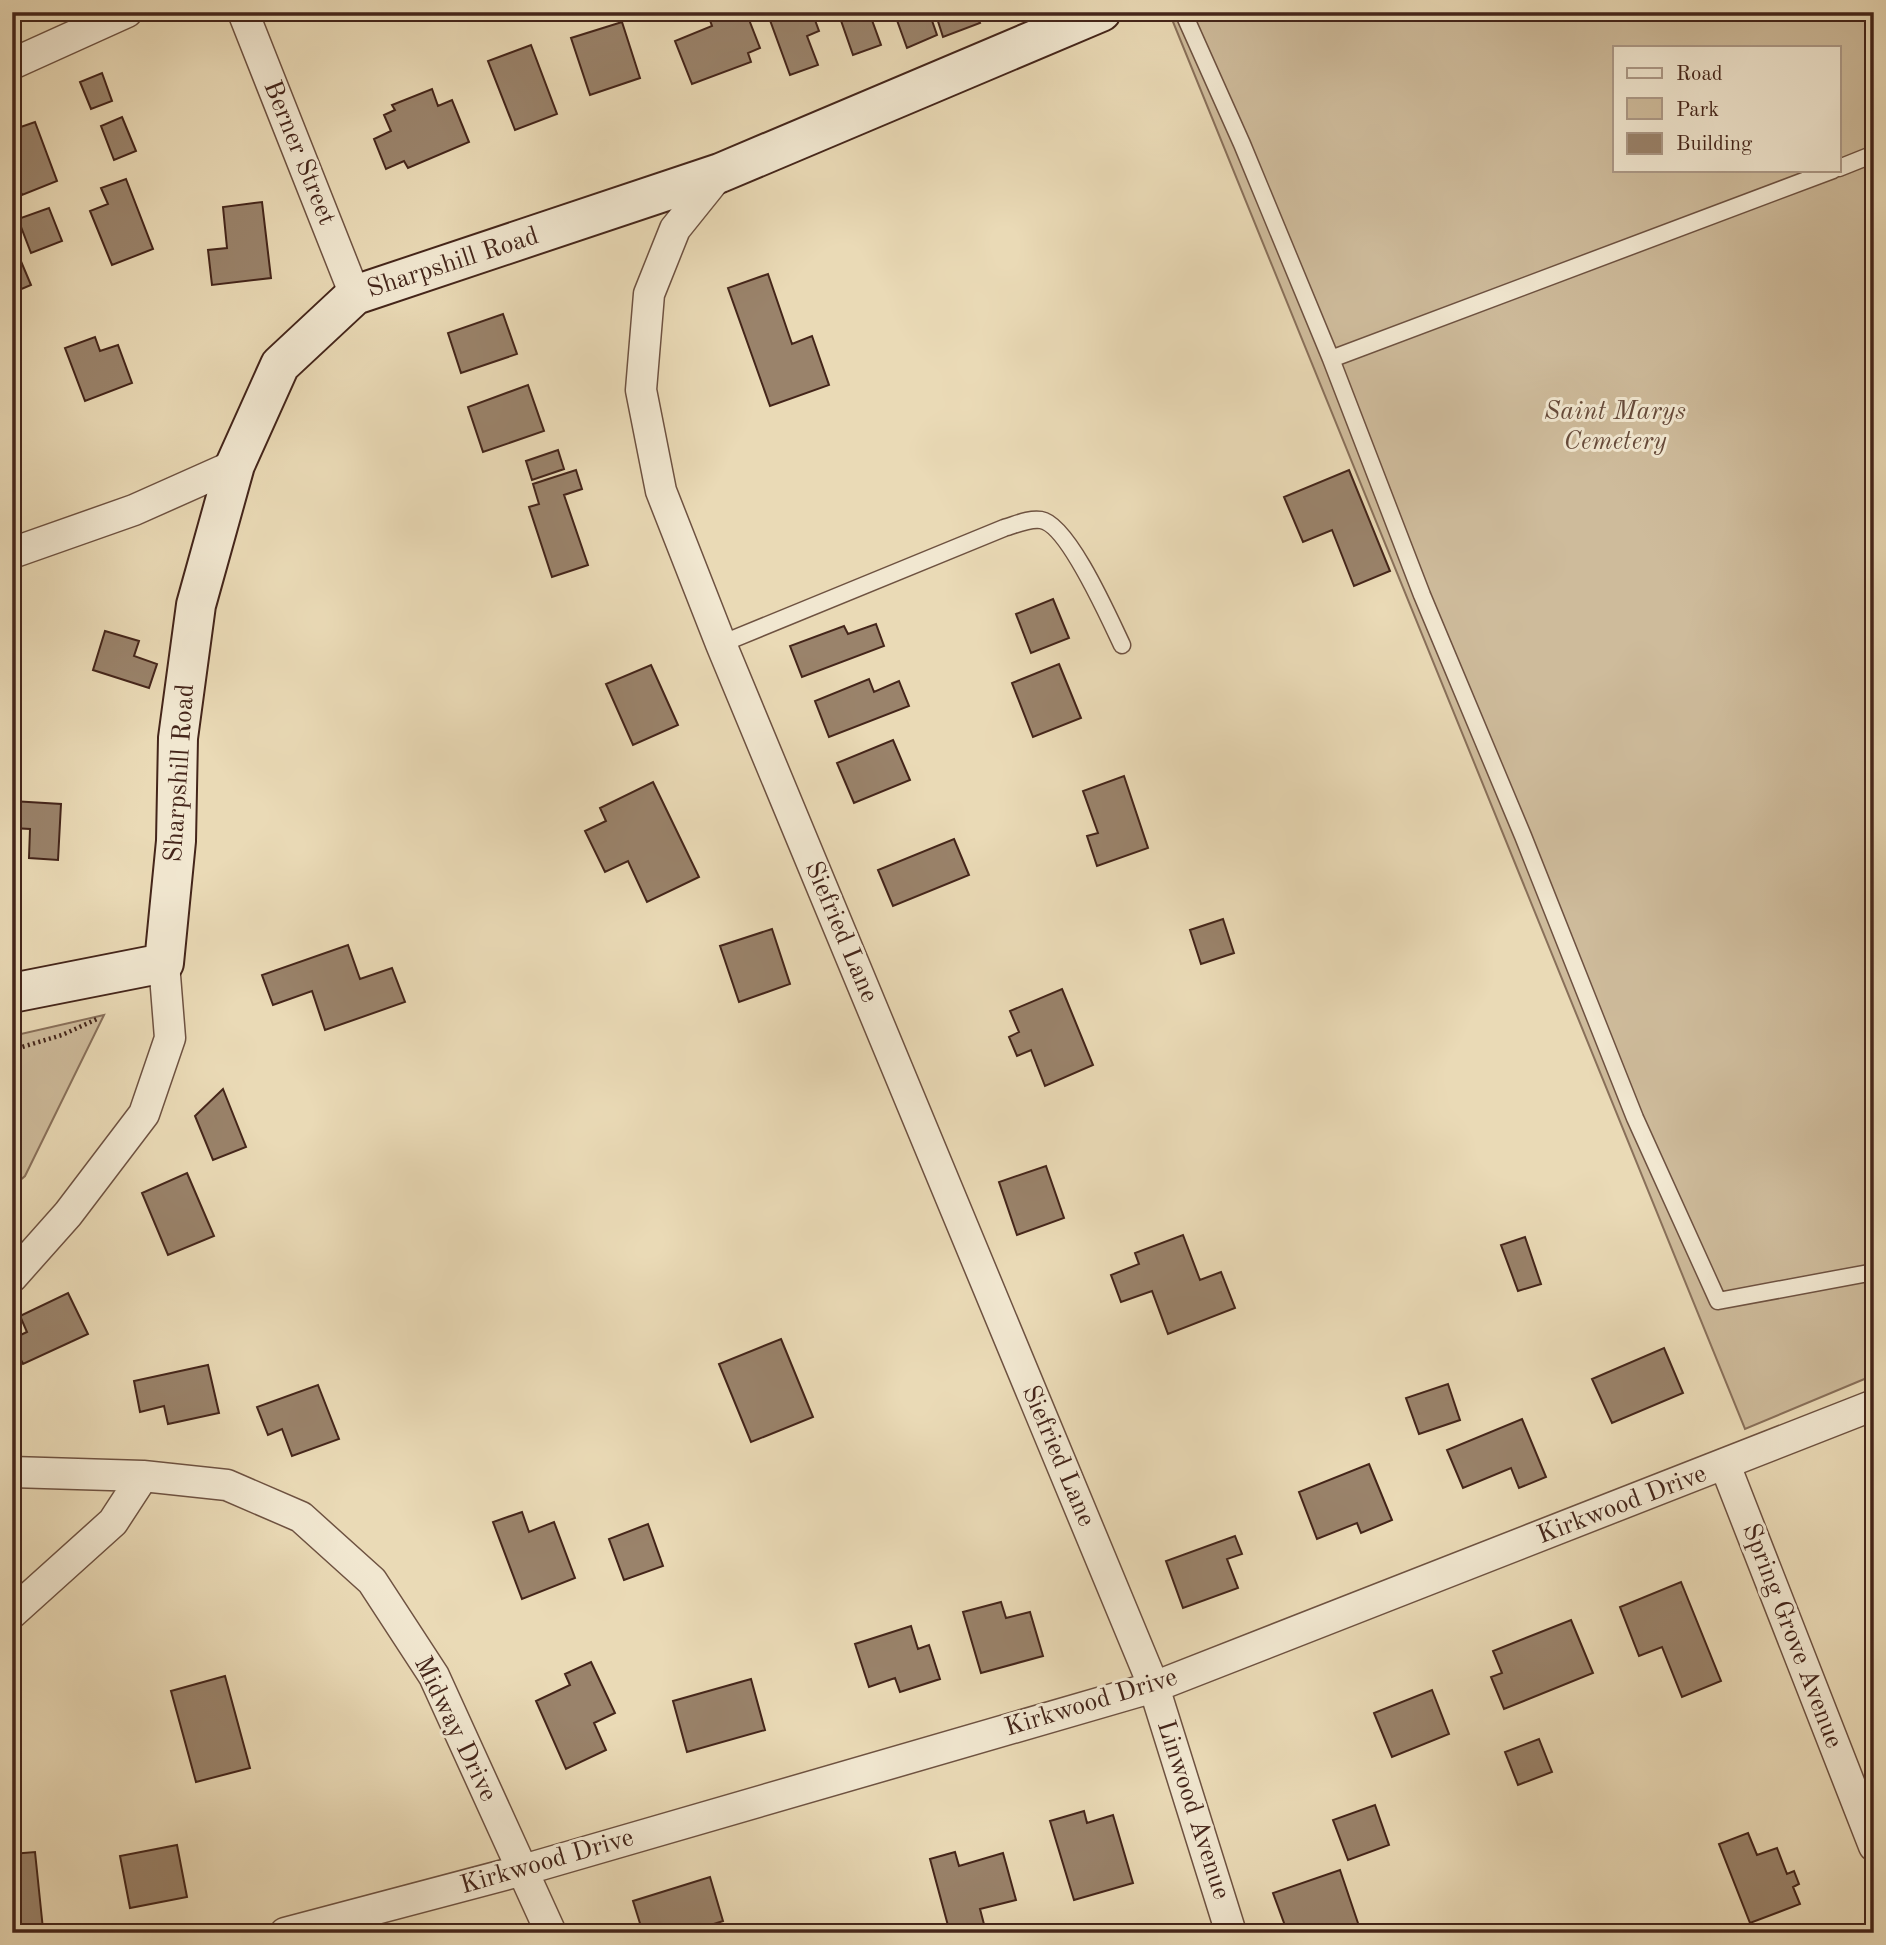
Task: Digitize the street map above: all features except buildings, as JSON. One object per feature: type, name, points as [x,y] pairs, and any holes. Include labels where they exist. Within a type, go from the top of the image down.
[{"type":"street","points":[[12,64],[127,12]]},
{"type":"street","name":"Berner Street","points":[[243,12],[355,295]]},
{"type":"street","name":"Sharpshill Road","points":[[164,962],[176,841],[178,738],[194,618],[235,465],[280,365],[355,295],[720,173],[1101,12]]},
{"type":"street","name":"Siefried Lane","points":[[720,173],[675,229],[649,294],[641,390],[661,491],[721,644],[1154,1687]]},
{"type":"street","points":[[12,553],[134,510],[235,465]]},
{"type":"street","points":[[12,993],[164,962],[170,1038],[144,1114],[68,1214],[12,1277]]},
{"type":"street","name":"Kirkwood Drive","points":[[285,1933],[523,1870],[1154,1687],[1725,1465],[1872,1412]]},
{"type":"street","name":"Spring Grove Avenue","points":[[1725,1465],[1874,1846]]},
{"type":"street","name":"Midway Drive","points":[[12,1472],[143,1476],[227,1485],[301,1517],[372,1581],[434,1676],[551,1933]]},
{"type":"street","points":[[12,1613],[113,1522],[143,1476]]},
{"type":"street","name":"Linwood Avenue","points":[[1154,1687],[1231,1933]]},
{"type":"lane","points":[[1183,12],[1331,359],[1422,595],[1523,836],[1635,1118],[1718,1301],[1874,1272]]},
{"type":"lane","points":[[1840,168],[1874,154]]},
{"type":"lane","points":[[1331,359],[1828,172]]},
{"type":"lane","points":[[721,644],[1004,528],[1041,520],[1051,524],[1061,535],[1090,578],[1122,645]]},
{"type":"green space","name":"Saint Marys Cemetery","points":[[1169,12],[1874,12],[1874,1375],[1745,1429]]},
{"type":"green space","points":[[104,1015],[25,1176],[12,1187],[12,1036]]}]
